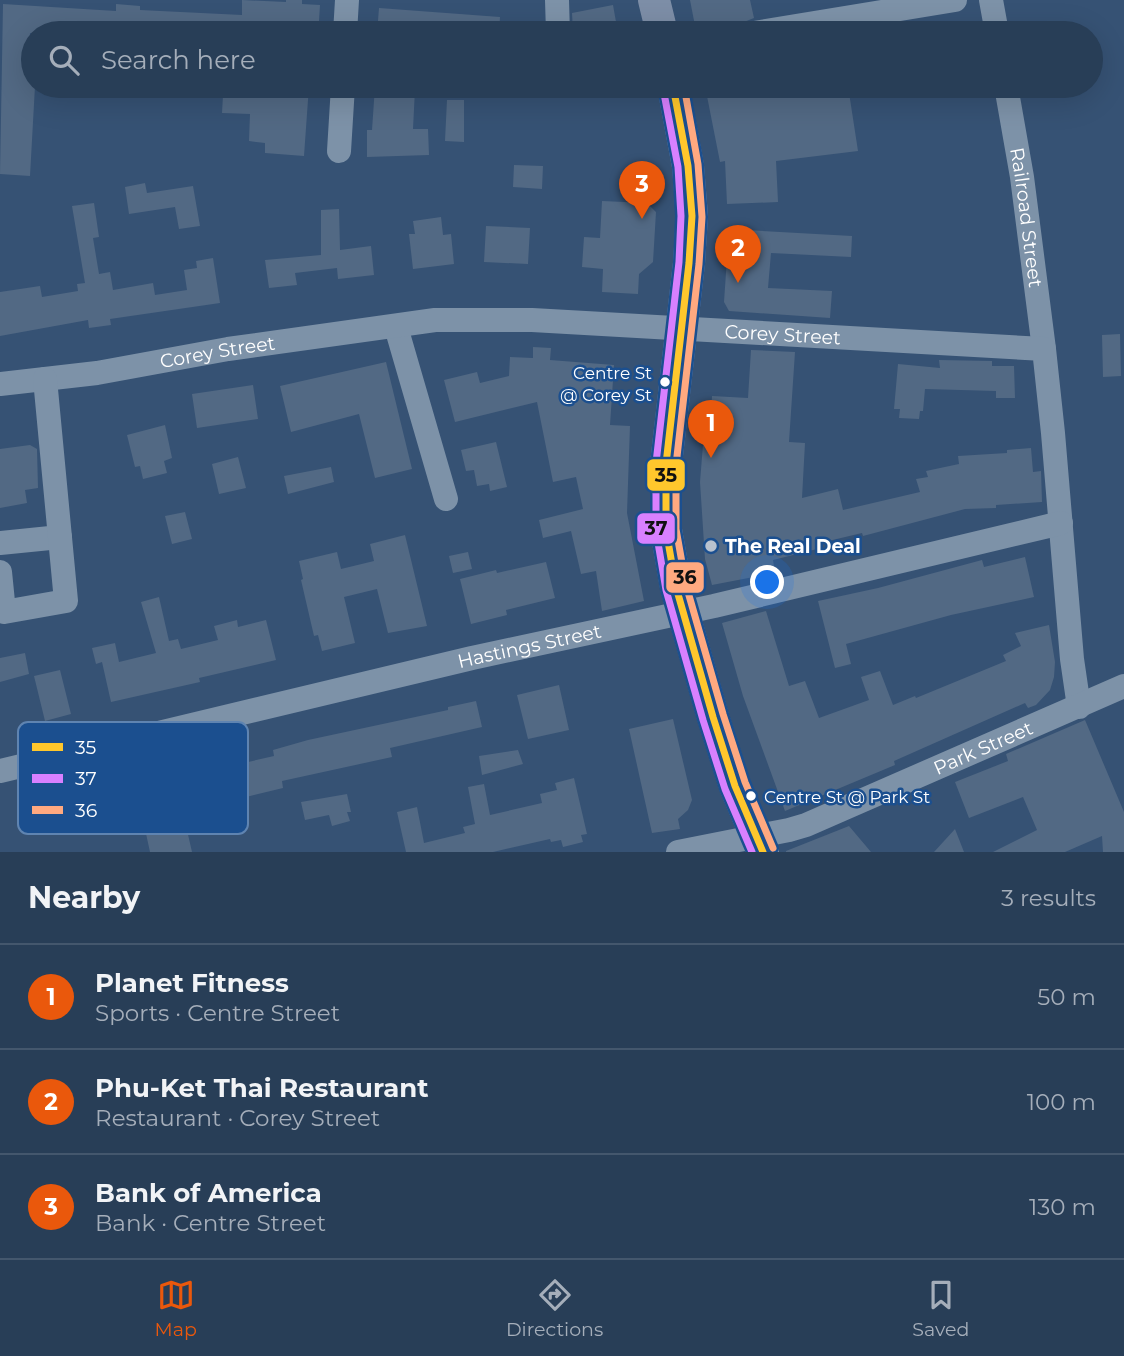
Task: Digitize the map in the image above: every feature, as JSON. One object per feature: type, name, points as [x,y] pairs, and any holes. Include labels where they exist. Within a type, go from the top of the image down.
[{"type":"main road","points":[[654,0],[659,21]]},
{"type":"main road","points":[[675,98],[691,192],[691,237],[666,464],[664,510],[668,550],[683,613],[728,765],[758,844]]},
{"type":"street","points":[[346,21],[347,0]]},
{"type":"street","points":[[557,0],[558,21]]},
{"type":"street","points":[[827,21],[955,0]]},
{"type":"street","points":[[991,0],[995,21]]},
{"type":"street","points":[[339,151],[342,98]]},
{"type":"street","name":"Railroad Street","points":[[1008,98],[1026,205],[1044,349]]},
{"type":"street","name":"Corey Street","points":[[0,384],[97,373],[228,349],[435,320],[497,319],[1044,349]]},
{"type":"street","points":[[396,327],[446,499]]},
{"type":"street","points":[[1044,349],[1072,659],[1079,707]]},
{"type":"street","points":[[0,572],[4,612],[66,601],[45,379]]},
{"type":"street","name":"Hastings Street","points":[[205,722],[472,658],[683,613],[1061,523]]},
{"type":"street","points":[[0,543],[60,537]]},
{"type":"street","name":"Park Street","points":[[678,852],[758,844],[1124,686]]},
{"type":"street","name":"Hastings Street","points":[[0,771],[18,767]]},
{"type":"building","points":[[242,0],[302,0],[302,4],[320,5],[319,21],[21,21],[21,98],[34,98],[30,176],[0,174],[3,4],[116,11],[116,4],[140,6],[140,10],[242,15]]},
{"type":"building","points":[[690,0],[750,0],[754,18],[746,21],[694,21]]},
{"type":"building","points":[[613,5],[616,21],[572,21],[572,13]]},
{"type":"building","points":[[379,8],[500,17],[500,21],[378,21]]},
{"type":"building","points":[[223,98],[308,98],[304,156],[265,153],[265,143],[249,141],[250,114],[222,113]]},
{"type":"building","points":[[374,98],[415,98],[413,129],[428,129],[429,155],[367,157],[367,130],[372,130]]},
{"type":"building","points":[[707,98],[850,98],[858,151],[776,161],[778,202],[727,204],[725,161],[720,162]]},
{"type":"building","points":[[447,100],[464,100],[464,142],[445,141]]},
{"type":"building","points":[[514,165],[543,166],[542,189],[513,187]]},
{"type":"building","points":[[145,183],[147,193],[193,186],[200,226],[179,229],[175,207],[129,214],[125,187]]},
{"type":"building","points":[[602,201],[647,203],[656,212],[653,262],[639,274],[638,294],[602,292],[603,269],[582,267],[584,237],[600,238]]},
{"type":"building","points":[[94,203],[99,237],[93,238],[99,274],[110,272],[113,290],[153,283],[155,295],[187,290],[184,270],[197,268],[196,261],[213,258],[220,303],[110,319],[111,325],[89,328],[88,320],[0,336],[0,292],[40,286],[42,297],[78,291],[77,284],[85,283],[72,206]]},
{"type":"building","points":[[339,209],[340,250],[371,246],[374,275],[338,279],[337,268],[295,273],[297,285],[269,288],[265,260],[321,255],[321,210]]},
{"type":"building","points":[[441,217],[443,235],[451,234],[454,264],[413,269],[409,234],[415,234],[413,221]]},
{"type":"building","points":[[486,226],[530,228],[528,264],[484,262]]},
{"type":"building","points":[[729,229],[852,236],[851,257],[771,253],[768,288],[832,291],[830,318],[729,311],[724,302]]},
{"type":"building","points":[[1120,334],[1121,376],[1103,377],[1102,335]]},
{"type":"building","points":[[533,347],[551,348],[550,360],[614,365],[610,425],[630,426],[627,513],[644,601],[602,611],[596,571],[581,574],[571,531],[543,538],[539,520],[583,509],[576,477],[553,482],[537,402],[455,422],[444,380],[477,372],[480,383],[509,376],[510,357],[533,358]]},
{"type":"building","points":[[751,350],[795,352],[789,442],[805,443],[802,498],[838,489],[843,510],[920,492],[916,479],[928,477],[926,471],[959,464],[958,456],[1007,453],[1007,450],[1031,448],[1033,472],[1041,471],[1042,502],[965,509],[863,536],[862,533],[820,543],[821,548],[773,560],[775,573],[712,585],[705,559],[700,482],[704,432],[710,432],[712,396],[748,398]]},
{"type":"building","points":[[939,360],[992,361],[992,366],[1014,366],[1015,398],[996,398],[996,391],[925,389],[923,411],[920,411],[919,419],[899,418],[900,409],[894,409],[898,364],[940,368]]},
{"type":"building","points":[[386,362],[412,469],[375,478],[359,414],[291,432],[280,386]]},
{"type":"building","points":[[253,385],[258,419],[197,428],[192,394]]},
{"type":"building","points":[[165,425],[172,458],[164,461],[167,473],[143,479],[140,466],[135,467],[127,435]]},
{"type":"building","points":[[496,442],[507,487],[490,491],[489,484],[477,486],[474,470],[466,471],[461,450]]},
{"type":"building","points":[[30,445],[37,449],[38,488],[25,490],[27,503],[0,508],[0,449]]},
{"type":"building","points":[[238,457],[246,488],[219,494],[212,464]]},
{"type":"building","points":[[331,467],[334,482],[288,494],[284,476]]},
{"type":"building","points":[[185,512],[192,539],[172,544],[165,516]]},
{"type":"building","points":[[405,535],[427,626],[388,633],[377,589],[344,597],[355,643],[322,651],[318,635],[314,636],[299,561],[337,552],[341,569],[374,561],[370,544]]},
{"type":"building","points":[[468,552],[472,569],[453,573],[449,556]]},
{"type":"building","points":[[1025,557],[1034,597],[951,615],[846,644],[851,664],[835,668],[818,601],[982,560],[984,567]]},
{"type":"building","points":[[546,562],[555,598],[506,610],[507,615],[471,624],[460,579]]},
{"type":"building","points":[[159,597],[169,641],[178,639],[181,649],[218,640],[214,626],[237,620],[238,627],[266,620],[276,660],[199,678],[200,682],[111,702],[102,662],[96,664],[92,648],[115,643],[119,662],[156,653],[141,602]]},
{"type":"building","points":[[766,611],[789,686],[805,681],[819,718],[869,700],[861,677],[880,671],[893,705],[1006,661],[1003,655],[1021,646],[1015,633],[1049,625],[1055,662],[1054,677],[1050,690],[1036,705],[1028,708],[1025,703],[894,761],[895,765],[785,811],[743,696],[722,623]]},
{"type":"building","points":[[25,653],[29,674],[0,682],[0,658]]},
{"type":"building","points":[[60,670],[71,714],[45,721],[34,676]]},
{"type":"building","points":[[559,685],[569,730],[528,739],[517,695]]},
{"type":"building","points":[[476,701],[482,727],[390,748],[392,757],[282,781],[283,788],[248,797],[248,762],[274,756],[273,750],[448,710],[448,707]]},
{"type":"building","points":[[673,719],[692,800],[688,810],[678,819],[680,829],[652,833],[629,729]]},
{"type":"building","points":[[1085,720],[1124,812],[1124,852],[1103,852],[1102,836],[1065,852],[993,852],[1037,830],[1023,797],[969,818],[955,782],[1008,761],[1006,754]]},
{"type":"building","points":[[518,750],[523,764],[482,775],[479,756]]},
{"type":"building","points":[[574,778],[587,834],[581,835],[583,842],[563,847],[561,840],[551,842],[550,839],[493,852],[406,852],[397,812],[417,807],[424,843],[465,833],[463,827],[475,824],[468,787],[484,784],[490,815],[542,803],[540,794],[557,790],[555,783]]},
{"type":"building","points":[[347,794],[350,821],[332,826],[329,815],[305,820],[301,802]]},
{"type":"building","points":[[849,826],[871,852],[786,852],[786,851]]},
{"type":"building","points":[[955,829],[964,852],[934,852]]},
{"type":"building","points":[[146,834],[188,834],[192,852],[150,852]]},
{"type":"transit line","name":"37","points":[[665,98],[678,167],[681,216],[679,262],[656,463],[656,531],[666,590],[703,720],[725,789],[752,852]]},
{"type":"transit line","name":"35","points":[[675,98],[688,166],[692,216],[666,464],[666,530],[676,587],[713,717],[735,786],[763,852]]},
{"type":"transit line","name":"36","points":[[686,98],[698,164],[702,217],[676,465],[676,529],[686,585],[723,714],[745,782],[773,848]]},
{"type":"place","name":"Bank of America","points":[[642,219]]},
{"type":"place","name":"Phu-Ket Thai Restaurant","points":[[738,283]]},
{"type":"place","name":"Centre St @ Corey St","points":[[665,382]]},
{"type":"place","name":"Planet Fitness","points":[[711,458]]},
{"type":"place","name":"The Real Deal","points":[[711,546]]},
{"type":"place","name":"Centre St @ Park St","points":[[751,796]]}]
